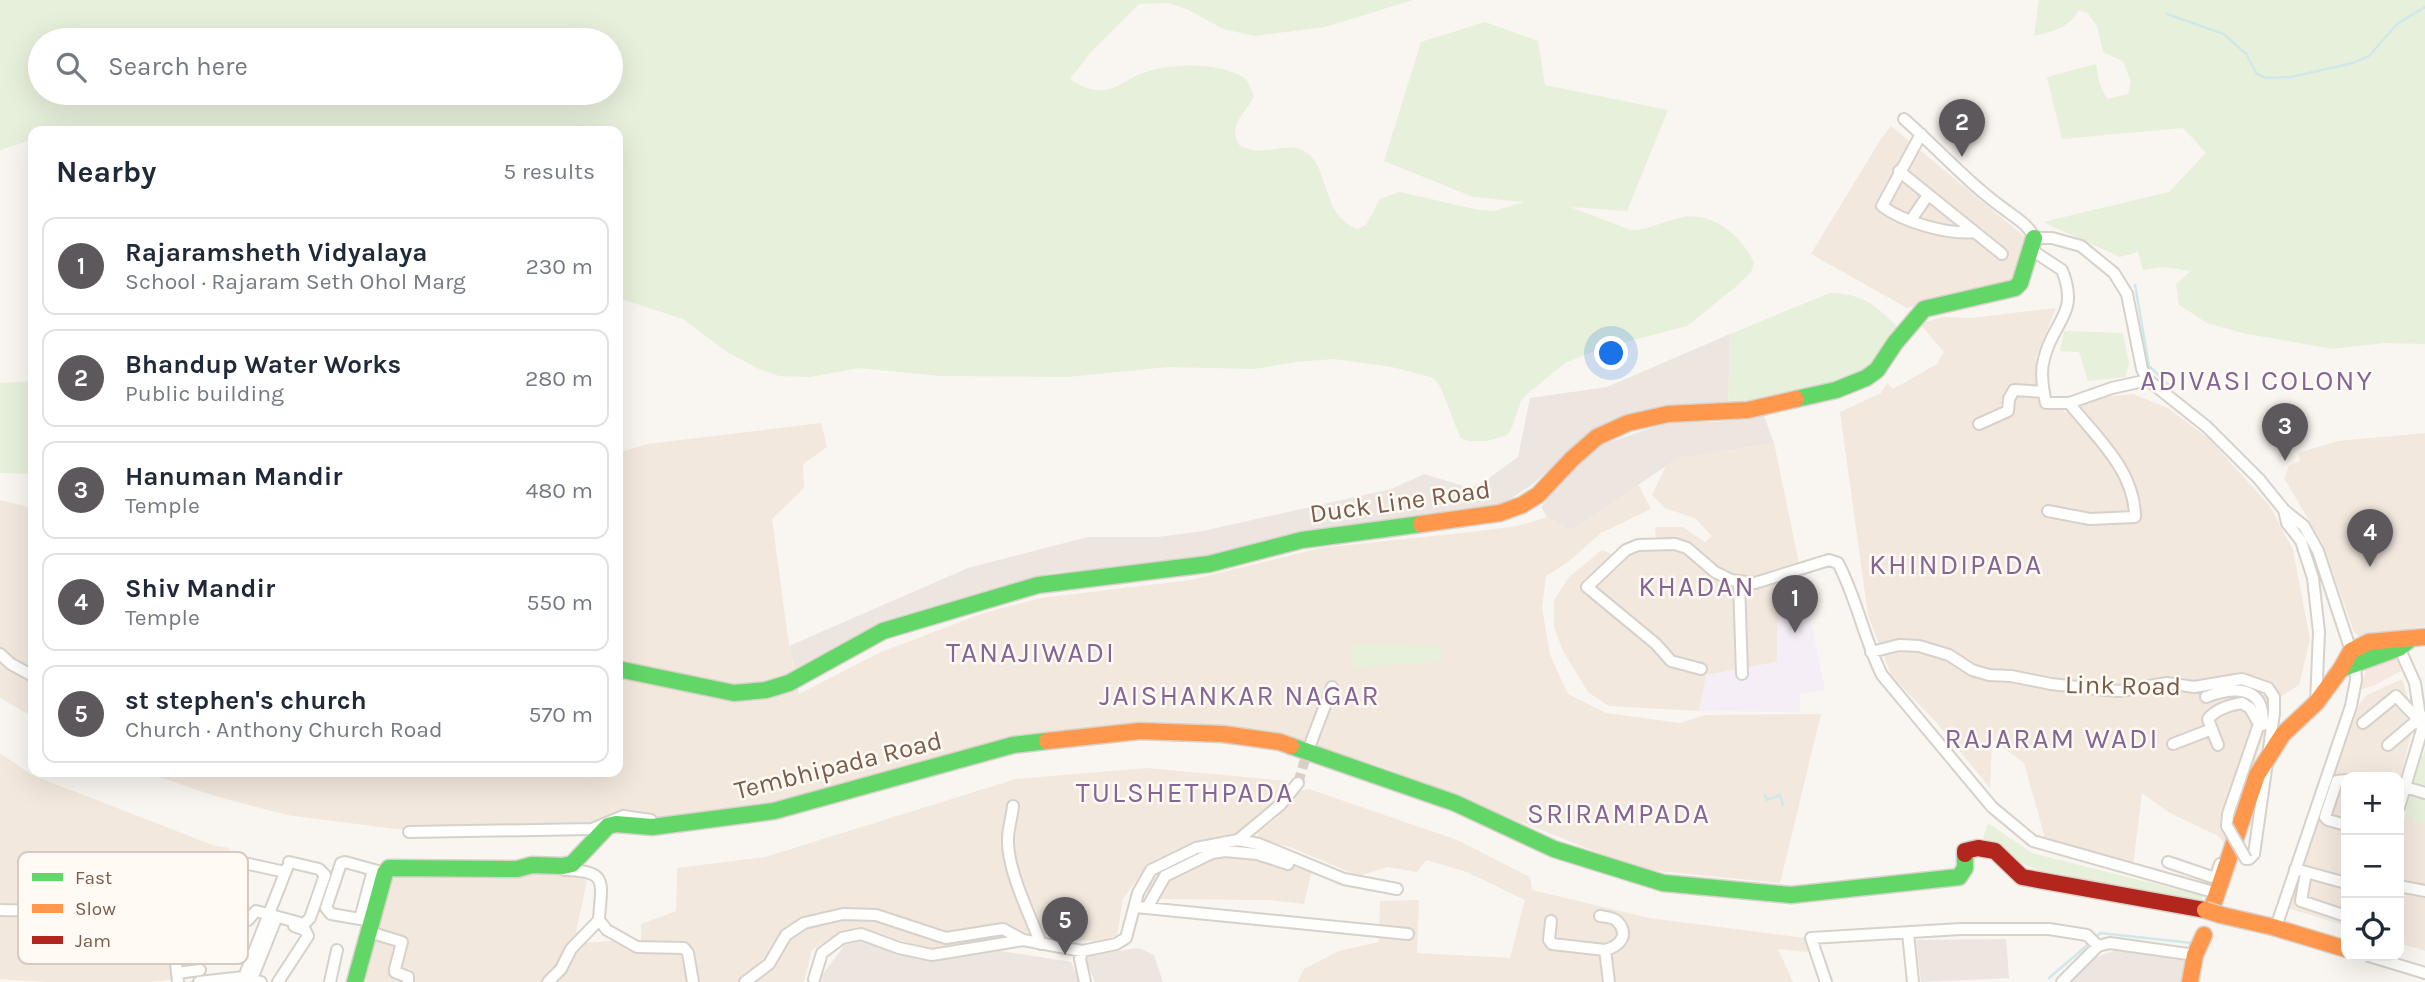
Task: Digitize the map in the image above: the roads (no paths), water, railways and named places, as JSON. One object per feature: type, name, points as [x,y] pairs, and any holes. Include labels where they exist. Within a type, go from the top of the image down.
[{"type":"street","points":[[1904,119],[1978,191],[2022,222],[2031,232],[2032,243],[2062,270],[2070,297],[2043,360],[2043,392],[2046,403],[2069,404],[2112,388],[2148,380]]},
{"type":"street","points":[[1921,134],[1882,206],[1946,232],[1975,232]]},
{"type":"street","points":[[1899,171],[2003,254]]},
{"type":"street","points":[[1912,220],[1928,195]]},
{"type":"street","points":[[2032,243],[2052,238],[2081,246],[2114,273],[2127,294],[2142,369],[2148,380],[2207,426],[2259,479],[2284,510],[2304,526],[2318,551],[2356,680],[2351,706],[2278,921],[2273,927]]},
{"type":"street","name":"Duck Line Road","points":[[623,671],[734,693],[766,690],[789,683],[883,631],[1038,585],[1209,564],[1302,540],[1500,513],[1522,505],[1538,495],[1597,437],[1628,423],[1668,414],[1722,413],[1758,408],[1836,390],[1866,378],[1877,370],[1895,343],[1924,309],[2015,288],[2020,283],[2032,243]]},
{"type":"street","points":[[1979,424],[2008,411],[2014,390],[2043,392]]},
{"type":"street","points":[[2048,511],[2090,519],[2135,517],[2132,488],[2123,471],[2069,404]]},
{"type":"street","points":[[2284,510],[2287,523],[2301,541],[2313,578],[2319,632],[2316,703]]},
{"type":"street","points":[[1701,669],[1671,661],[1656,644],[1587,587],[1626,550],[1638,545],[1675,544],[1687,548],[1715,572],[1731,580],[1755,583],[1829,560],[1838,563],[1847,580],[1871,652],[1882,675],[1898,698],[1941,744],[1992,807],[2033,841],[2200,889],[2214,906],[2341,947]]},
{"type":"street","points":[[1739,581],[1742,674]]},
{"type":"street","points":[[2214,906],[2257,775],[2267,757],[2283,734],[2316,703],[2349,661],[2369,642],[2408,641],[2422,730],[2404,790]]},
{"type":"street","name":"Link Road","points":[[1871,652],[1899,645],[1919,646],[1949,655],[1972,670],[1989,675],[2105,690],[2120,691],[2167,683],[2194,687],[2242,680],[2268,688],[2274,697],[2271,733],[2254,855],[2249,859],[2246,859],[2227,826],[2228,814],[2259,724],[2250,708],[2242,703],[2229,705],[2211,715],[2208,719],[2212,729]]},
{"type":"street","points":[[0,654],[28,673]]},
{"type":"street","points":[[1280,742],[1289,739],[1311,743],[1332,687]]},
{"type":"street","points":[[2206,697],[2225,690],[2254,697],[2262,709],[2264,730],[2271,733]]},
{"type":"street","points":[[2363,723],[2396,696],[2421,717]]},
{"type":"street","points":[[2388,745],[2421,717]]},
{"type":"street","points":[[2174,744],[2212,729],[2218,745]]},
{"type":"street","name":"Tembhipada Road","points":[[379,871],[397,866],[517,869],[532,865],[563,866],[572,864],[608,826],[615,824],[652,827],[774,811],[1013,745],[1140,731],[1223,734],[1280,742],[1455,803],[1554,849],[1663,883],[1791,895],[1959,877],[1965,868],[1965,851],[1978,848],[1995,851],[2022,877],[2214,906]]},
{"type":"street","points":[[2168,862],[2216,876],[2255,754],[2267,757]]},
{"type":"street","points":[[2341,780],[2337,780],[2325,817],[2341,824]]},
{"type":"street","points":[[1238,840],[1280,805],[1298,783]]},
{"type":"street","points":[[2405,787],[2425,793]]},
{"type":"street","points":[[1013,806],[1008,838],[1012,859],[1021,898],[1041,944]]},
{"type":"street","points":[[409,832],[592,829],[623,816],[658,821],[667,825]]},
{"type":"street","points":[[1141,907],[1138,893],[1151,870],[1196,848],[1238,840],[1259,844],[1344,879],[1397,890]]},
{"type":"street","points":[[745,982],[769,964],[786,935],[804,923],[843,914],[876,915],[946,938],[1003,929],[1023,940],[1082,951],[1116,944],[1126,938],[1141,907],[1165,876],[1212,853],[1225,851],[1257,854],[1288,864]]},
{"type":"street","points":[[355,982],[367,924],[379,871],[345,862],[341,863],[326,908],[331,914],[367,924],[402,942],[395,972],[408,977],[408,982]]},
{"type":"street","points":[[248,864],[285,865],[324,871],[325,875],[310,918],[304,924],[254,912],[248,920]]},
{"type":"street","points":[[177,977],[200,975],[252,979],[285,865]]},
{"type":"street","points":[[517,869],[583,870],[596,874],[601,881],[599,920],[607,930],[637,947],[684,948],[688,953],[693,982]]},
{"type":"street","points":[[2295,869],[2341,882]]},
{"type":"street","points":[[2200,889],[2205,874]]},
{"type":"street","points":[[2305,878],[2301,901],[2341,914]]},
{"type":"street","points":[[2404,887],[2425,891]]},
{"type":"street","points":[[1141,907],[1408,934]]},
{"type":"street","points":[[0,910],[18,911]]},
{"type":"street","points":[[270,915],[308,933],[278,982]]},
{"type":"street","points":[[1551,922],[1549,940],[1552,944],[1605,950],[1616,947],[1621,943],[1622,936],[1617,921],[1600,916]]},
{"type":"street","points":[[548,982],[561,969],[570,949],[599,920]]},
{"type":"street","points":[[1826,982],[1811,938],[1961,929],[2049,929],[2094,941],[2195,955]]},
{"type":"street","points":[[1908,933],[1913,982]]},
{"type":"street","points":[[814,979],[822,953],[842,938],[862,934],[899,948],[932,955],[1023,940]]},
{"type":"street","points":[[2190,982],[2195,955],[2204,935]]},
{"type":"street","points":[[2062,982],[2094,941]]},
{"type":"street","points":[[330,982],[337,950]]},
{"type":"street","points":[[1605,950],[1609,982]]},
{"type":"street","points":[[1082,951],[1080,959],[1085,982]]},
{"type":"street","points":[[2385,961],[2425,973]]},
{"type":"waterway","points":[[2167,14],[2224,34],[2246,54],[2257,74],[2266,78],[2291,77],[2353,63],[2369,56],[2397,24],[2425,7]]},
{"type":"waterway","points":[[2135,285],[2149,366],[2169,385]]},
{"type":"waterway","points":[[1765,795],[1767,800],[1780,795],[1783,805]]},
{"type":"waterway","points":[[2096,937],[2100,933],[2192,943]]},
{"type":"waterway","points":[[2049,978],[2091,942]]},
{"type":"tunnel","points":[[1298,783],[1309,746]]},
{"type":"place","name":"Bhandup Water Works","points":[[1962,157]]},
{"type":"place","name":"Hanuman Mandir","points":[[2285,461]]},
{"type":"place","name":"Shiv Mandir","points":[[2370,567]]},
{"type":"place","name":"Rajaramsheth Vidyalaya","points":[[1795,633]]},
{"type":"place","name":"st stephen's church","points":[[1065,955]]},
{"type":"district","name":"ADIVASI COLONY","points":[[2257,380]]},
{"type":"district","name":"KHINDIPADA","points":[[1956,564]]},
{"type":"district","name":"KHADAN","points":[[1697,586]]},
{"type":"district","name":"TANAJIWADI","points":[[1031,652]]},
{"type":"district","name":"JAISHANKAR NAGAR","points":[[1240,695]]},
{"type":"district","name":"RAJARAM WADI","points":[[2052,738]]},
{"type":"district","name":"TULSHETHPADA","points":[[1185,792]]},
{"type":"district","name":"SRIRAMPADA","points":[[1619,813]]}]
